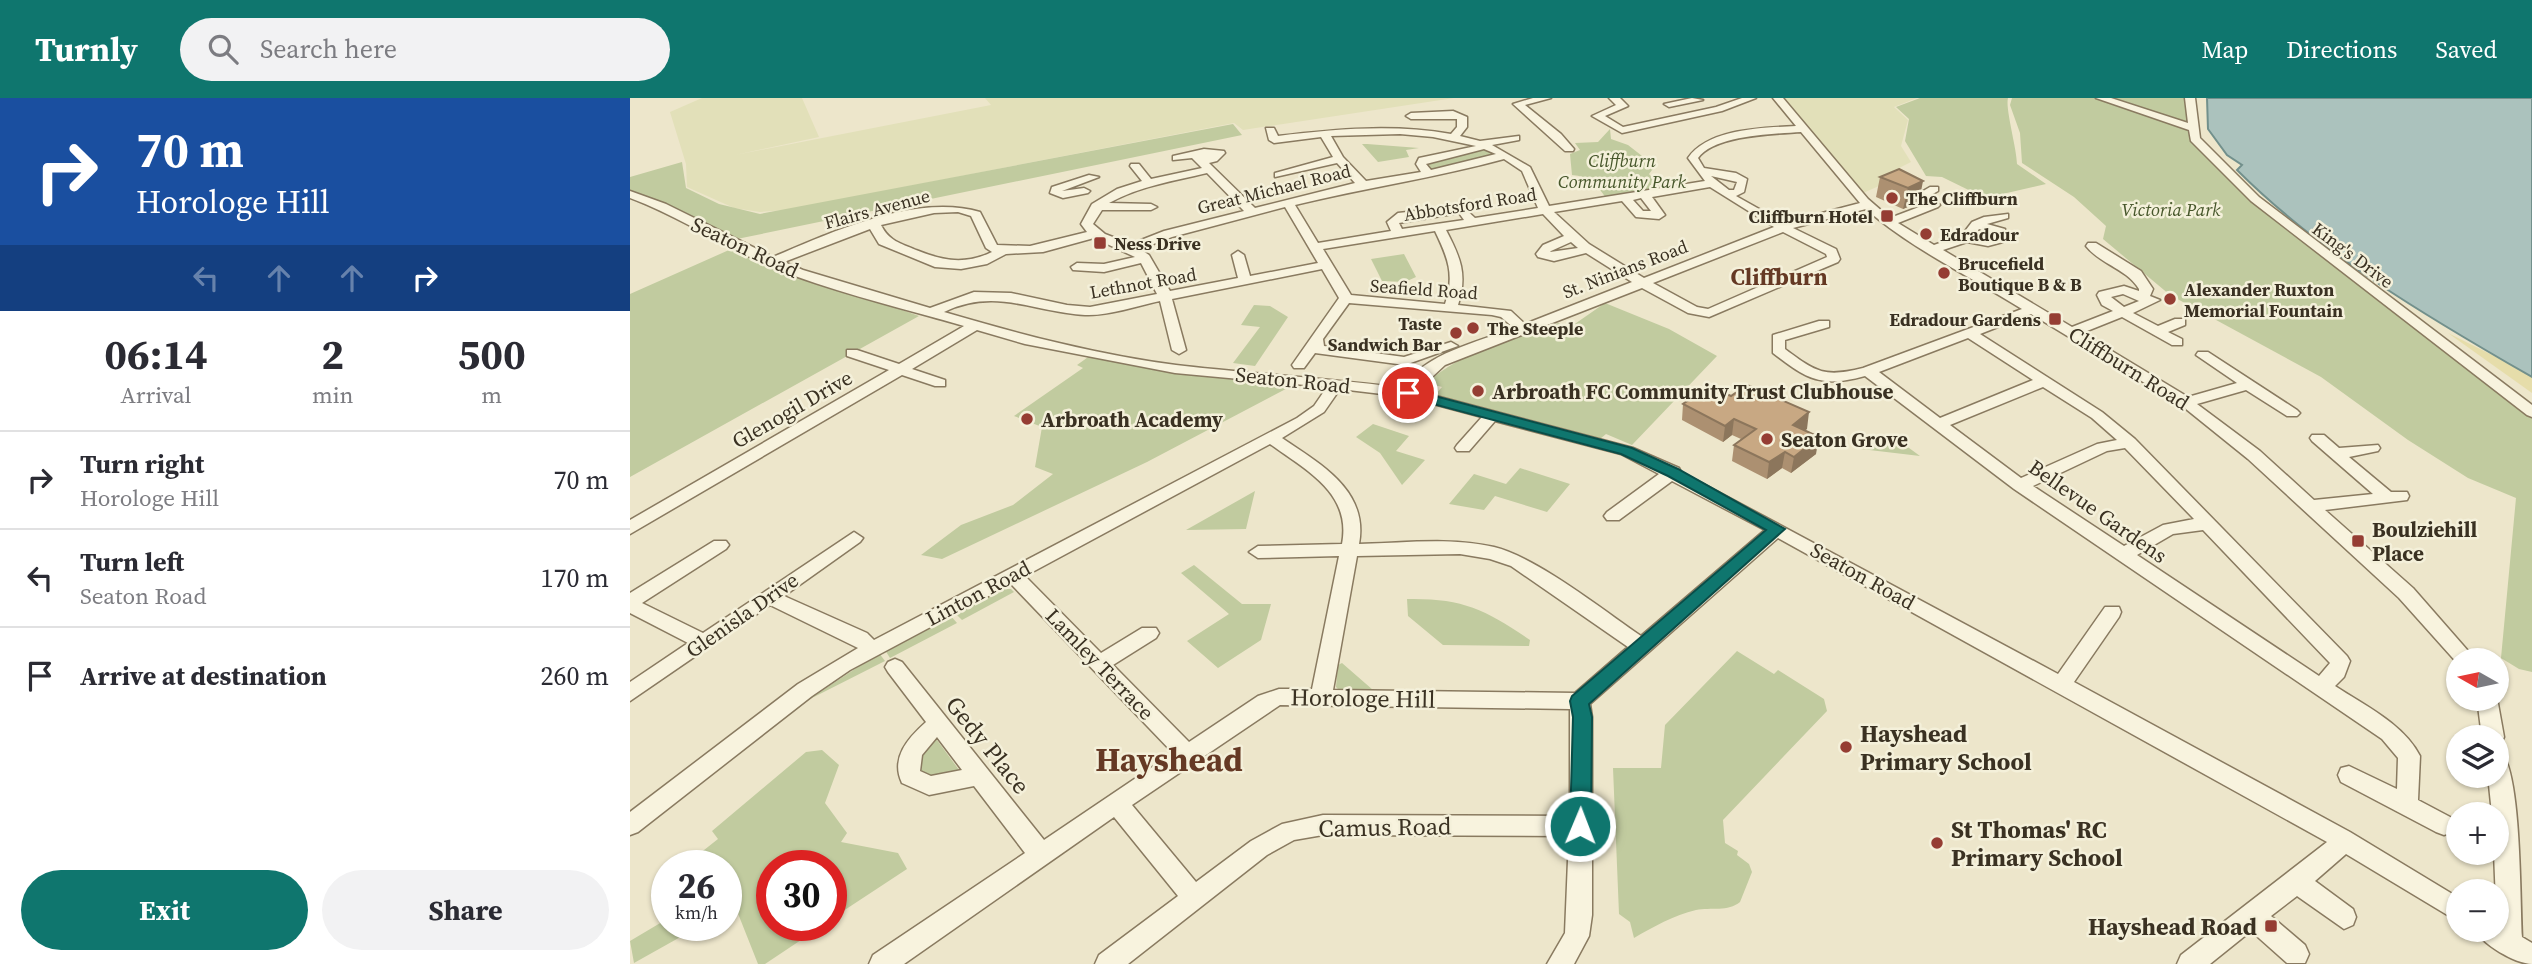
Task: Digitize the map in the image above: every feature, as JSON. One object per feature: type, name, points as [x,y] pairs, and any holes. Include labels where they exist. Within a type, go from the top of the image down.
[{"type":"street","points":[[1546,98],[1518,104],[1569,144]]},
{"type":"street","points":[[1614,98],[1623,106],[1597,116],[1622,130],[1700,113],[1751,98]]},
{"type":"street","name":"Cliffburn Road","points":[[1778,98],[1868,205],[1888,222],[2186,401],[2254,455],[2406,593],[2455,648]]},
{"type":"street","points":[[2101,98],[2193,128]]},
{"type":"street","name":"King's Drive","points":[[2190,98],[2195,139],[2283,224],[2532,411]]},
{"type":"street","points":[[1669,104],[1698,100]]},
{"type":"street","points":[[1682,103],[1700,113]]},
{"type":"street","points":[[1411,116],[1453,114],[1462,117],[1462,127],[1453,138]]},
{"type":"street","points":[[1269,130],[1274,140],[1386,131],[1453,138],[1505,155],[1527,169],[1546,210],[1573,237],[1693,310],[1709,313],[1834,259],[1832,252],[1752,211],[1728,194],[1695,164],[1694,153],[1712,143],[1757,132],[1803,129]]},
{"type":"street","points":[[1324,134],[1339,159],[1363,185]]},
{"type":"street","points":[[1429,174],[1421,164],[1423,160],[1515,138]]},
{"type":"street","name":"Great Michael Road","points":[[1130,248],[1168,234],[1288,203],[1363,185],[1429,174],[1505,155]]},
{"type":"street","points":[[1177,158],[1201,162],[1252,212]]},
{"type":"street","points":[[1279,175],[1339,159]]},
{"type":"street","points":[[1093,234],[1087,224],[1090,212],[1100,203],[1201,162]]},
{"type":"street","points":[[1135,166],[1149,183]]},
{"type":"street","points":[[1702,172],[1732,175],[1743,181],[1738,192],[1728,194]]},
{"type":"street","points":[[1093,177],[1081,186],[1100,203],[1151,207]]},
{"type":"street","name":"Abbotsford Road","points":[[1315,247],[1715,183]]},
{"type":"street","points":[[1888,222],[1912,216],[1934,205],[1924,194],[1934,189]]},
{"type":"street","name":"Seaton Road","points":[[630,194],[662,206],[798,273],[975,326],[1100,357],[1175,369],[1337,383],[1408,393],[1627,451],[1673,472],[2342,839],[2446,903]]},
{"type":"street","points":[[1624,197],[1643,217],[1659,215],[1644,194]]},
{"type":"street","name":"Seafield Road","points":[[1288,203],[1346,298],[1362,302],[1492,311],[1506,314],[1518,324]]},
{"type":"street","name":"St. Ninians Road","points":[[1408,393],[1413,384],[1440,362],[1518,324],[1644,282],[1801,221],[1868,205]]},
{"type":"street","name":"Flairs Avenue","points":[[773,262],[874,224],[939,209],[966,209],[976,214],[992,248],[1003,251]]},
{"type":"street","points":[[1398,233],[1394,219],[1417,213],[1462,209],[1472,222]]},
{"type":"street","points":[[1966,238],[1976,225],[2004,216]]},
{"type":"street","points":[[874,224],[883,241],[939,264],[961,265],[983,261],[1003,251],[1036,249],[1093,234],[1130,248],[1151,264],[1179,350]]},
{"type":"street","points":[[1931,250],[1966,238],[1987,242],[1999,239],[2001,232],[1976,225]]},
{"type":"street","points":[[1438,226],[1460,268],[1459,284],[1450,308]]},
{"type":"street","points":[[1573,237],[1547,248],[1542,254],[1555,257],[1590,249]]},
{"type":"street","points":[[2092,251],[2141,279],[2149,299]]},
{"type":"street","points":[[1238,255],[1245,281]]},
{"type":"street","points":[[1077,267],[1104,268],[1145,258]]},
{"type":"street","name":"Lethnot Road","points":[[930,313],[959,299],[984,293],[1007,295],[1078,311],[1163,298],[1325,265]]},
{"type":"street","points":[[2149,299],[2118,290],[2104,295],[2107,302],[2122,312],[2177,342]]},
{"type":"street","points":[[1300,365],[1339,303],[1346,298]]},
{"type":"street","points":[[2073,332],[2149,299]]},
{"type":"street","points":[[1824,324],[1778,338],[1778,350],[1816,379],[1833,380],[1868,370],[2033,309]]},
{"type":"street","points":[[2157,331],[2180,322]]},
{"type":"street","points":[[1314,344],[1322,351],[1365,358],[1414,360],[1518,324]]},
{"type":"street","name":"Glenogil Drive","points":[[630,528],[975,326]]},
{"type":"street","points":[[1969,333],[2097,415],[2129,442],[2340,661],[2337,672],[2319,688]]},
{"type":"street","points":[[852,353],[940,383]]},
{"type":"street","points":[[2203,355],[2292,413]]},
{"type":"street","name":"Bellevue Gardens","points":[[1868,370],[2020,485],[2389,733],[2409,756],[2407,806]]},
{"type":"street","points":[[1939,424],[2044,381]]},
{"type":"street","name":"Linton Road","points":[[630,825],[805,690],[872,649],[1270,438],[1319,409],[1337,383]]},
{"type":"street","points":[[2186,401],[2251,384]]},
{"type":"street","points":[[1463,448],[1492,415]]},
{"type":"street","points":[[1270,438],[1340,488],[1352,512],[1348,552],[1321,698]]},
{"type":"street","points":[[2311,506],[2394,496],[2318,438]]},
{"type":"street","points":[[2020,485],[2103,447],[2129,442]]},
{"type":"street","points":[[2336,454],[2372,448]]},
{"type":"street","points":[[1613,516],[1673,472]]},
{"type":"street","points":[[2122,555],[2169,529],[2208,523]]},
{"type":"street","points":[[1560,964],[1577,936],[1580,915],[1582,717],[1579,701],[1777,529]]},
{"type":"street","name":"Glenisla Drive","points":[[630,693],[854,538]]},
{"type":"street","points":[[704,642],[630,603],[720,545]]},
{"type":"street","points":[[1258,552],[1460,548],[1493,553],[1517,562],[1643,647]]},
{"type":"street","name":"Lamley Terrace","points":[[1012,574],[1188,755]]},
{"type":"street","points":[[769,597],[860,638],[872,649]]},
{"type":"street","points":[[2061,685],[2112,612]]},
{"type":"street","points":[[1099,664],[1149,633]]},
{"type":"street","name":"Gedy Place","points":[[895,667],[1041,855]]},
{"type":"street","name":"Horologe Hill","points":[[882,964],[1265,702],[1279,697],[1579,701]]},
{"type":"street","points":[[937,724],[911,754],[908,764],[910,776],[929,786],[979,775]]},
{"type":"street","points":[[2349,775],[2444,825]]},
{"type":"street","points":[[2501,788],[2510,943],[2532,957]]},
{"type":"street","points":[[1117,804],[1194,897]]},
{"type":"street","name":"Camus Road","points":[[1108,964],[1259,848],[1290,831],[1323,825],[1580,826]]},
{"type":"street","points":[[2190,964],[2334,852],[2342,839]]},
{"type":"street","points":[[2296,881],[2344,918]]},
{"type":"street","points":[[2252,916],[2296,954]]},
{"type":"shaded area","points":[[702,98],[802,98],[819,137],[735,155],[991,105],[985,98],[1454,98],[1243,130],[1234,123],[786,210],[760,212],[734,208],[687,187],[686,164],[670,112]]},
{"type":"shaded area","points":[[1781,98],[1917,98],[1894,107],[1908,120],[1901,146],[1911,162],[1899,168],[1904,175],[1863,193]]},
{"type":"green space","points":[[1920,98],[2008,98],[2017,164],[2046,184],[1985,198],[1942,177],[1926,176],[1905,141],[1909,119],[1896,107]]},
{"type":"green space","name":"Victoria Park","points":[[2012,98],[2191,98],[2195,139],[2283,224],[2532,410],[2532,672],[2510,664],[2510,648],[2502,648],[2516,498],[2468,478],[2408,440],[2321,377],[2170,295],[2103,239],[2106,226],[2074,197],[2022,163],[2020,133],[2010,105]]},
{"type":"green space","points":[[1233,124],[1242,135],[727,241],[630,191],[630,177],[682,162],[686,188],[719,204],[760,214]]},
{"type":"green space","name":"Cliffburn Community Park","points":[[1610,129],[1611,139],[1628,145],[1655,166],[1649,174],[1662,189],[1606,198],[1592,182],[1572,175],[1570,154],[1580,150],[1575,143],[1598,142]]},
{"type":"green space","points":[[1362,144],[1419,148],[1406,150],[1409,157],[1378,162]]},
{"type":"green space","points":[[1485,150],[1496,155],[1439,171],[1428,170],[1424,160]]},
{"type":"green space","points":[[738,246],[798,273],[919,316],[630,477],[630,294]]},
{"type":"green space","points":[[1404,254],[1416,277],[1405,282],[1382,281],[1371,259]]},
{"type":"green space","points":[[1605,303],[1669,329],[1717,356],[1632,445],[1606,434],[1600,439],[1435,395],[1442,387],[1427,383],[1456,362],[1489,347],[1558,323],[1569,328]]},
{"type":"green space","points":[[1254,305],[1270,306],[1288,317],[1255,366],[1233,363],[1260,327],[1241,325]]},
{"type":"green space","points":[[1091,355],[1303,380],[1147,462],[942,559],[921,555],[961,525],[1013,505],[1053,474],[1035,467],[1042,427],[1014,416],[1083,368],[1077,365]]},
{"type":"green space","points":[[1373,424],[1409,436],[1396,451],[1425,460],[1402,485],[1380,453],[1356,437]]},
{"type":"green space","points":[[1890,434],[1920,456],[1861,449]]},
{"type":"green space","points":[[1520,468],[1570,484],[1547,512],[1495,496],[1484,510],[1449,504],[1474,474],[1506,484]]},
{"type":"green space","points":[[1255,491],[1246,529],[1186,530]]},
{"type":"green space","points":[[1194,565],[1242,604],[1271,604],[1261,640],[1218,668],[1187,641],[1229,614],[1181,573]]},
{"type":"green space","points":[[1000,589],[1011,589],[1014,592],[962,620],[955,613]]},
{"type":"green space","points":[[1407,599],[1443,601],[1472,607],[1500,620],[1530,640],[1529,646],[1443,645],[1408,616]]},
{"type":"green space","points":[[950,615],[957,623],[890,658],[885,650]]},
{"type":"green space","points":[[1737,651],[1774,674],[1778,670],[1824,699],[1827,711],[1723,820],[1725,843],[1738,851],[1737,855],[1749,864],[1752,872],[1740,902],[1725,908],[1688,912],[1634,938],[1630,922],[1619,914],[1613,768],[1661,768],[1665,725]]},
{"type":"green space","points":[[879,653],[885,661],[808,700]]},
{"type":"green space","points":[[1342,663],[1373,690],[1339,690],[1336,687],[1338,665]]},
{"type":"green space","points":[[934,736],[962,774],[922,777],[915,758]]},
{"type":"green space","points":[[822,750],[839,765],[825,803],[847,833],[841,842],[898,853],[907,869],[847,908],[847,850],[756,850],[756,941],[800,941],[765,964],[758,964],[742,924],[742,850],[704,850],[718,839],[712,831],[806,752]]},
{"type":"green space","points":[[651,929],[651,941],[673,941],[634,963],[630,941]]},
{"type":"sand","points":[[2448,333],[2532,375],[2532,393]]},
{"type":"water","points":[[2207,98],[2532,98],[2532,377],[2454,332],[2378,283],[2304,230],[2270,201],[2237,170],[2242,165],[2227,155],[2208,129]]},
{"type":"building","points":[[1899,169],[1923,181],[1908,188],[1880,177]]},
{"type":"building","points":[[1747,385],[1809,412],[1793,425],[1819,437],[1794,457],[1785,452],[1769,462],[1734,445],[1756,429],[1734,419],[1725,426],[1683,404],[1709,386],[1731,396]]},
{"type":"place","name":"The Cliffburn","points":[[1892,198]]},
{"type":"place","name":"Cliffburn Hotel","points":[[1887,216]]},
{"type":"place","name":"Edradour","points":[[1926,234]]},
{"type":"place","name":"Ness Drive","points":[[1100,243]]},
{"type":"place","name":"Brucefield Boutique B & B","points":[[1944,273]]},
{"type":"place","name":"Alexander Ruxton Memorial Fountain","points":[[2170,299]]},
{"type":"place","name":"Edradour Gardens","points":[[2055,319]]},
{"type":"place","name":"The Steeple","points":[[1473,328]]},
{"type":"place","name":"Taste Sandwich Bar","points":[[1456,333]]},
{"type":"place","name":"Arbroath FC Community Trust Clubhouse","points":[[1478,391]]},
{"type":"place","name":"Arbroath Academy","points":[[1027,419]]},
{"type":"place","name":"Seaton Grove","points":[[1767,439]]},
{"type":"place","name":"Boulziehill Place","points":[[2358,541]]},
{"type":"place","name":"Hayshead Primary School","points":[[1846,747]]},
{"type":"place","name":"St Thomas' RC Primary School","points":[[1937,843]]},
{"type":"place","name":"Hayshead Road","points":[[2271,926]]},
{"type":"district","name":"Cliffburn","points":[[1779,277]]},
{"type":"district","name":"Hayshead","points":[[1169,759]]},
{"type":"route","points":[[1408,393],[1627,451],[1673,472],[1777,529],[1589,696],[1579,701],[1582,717],[1580,826]]}]
